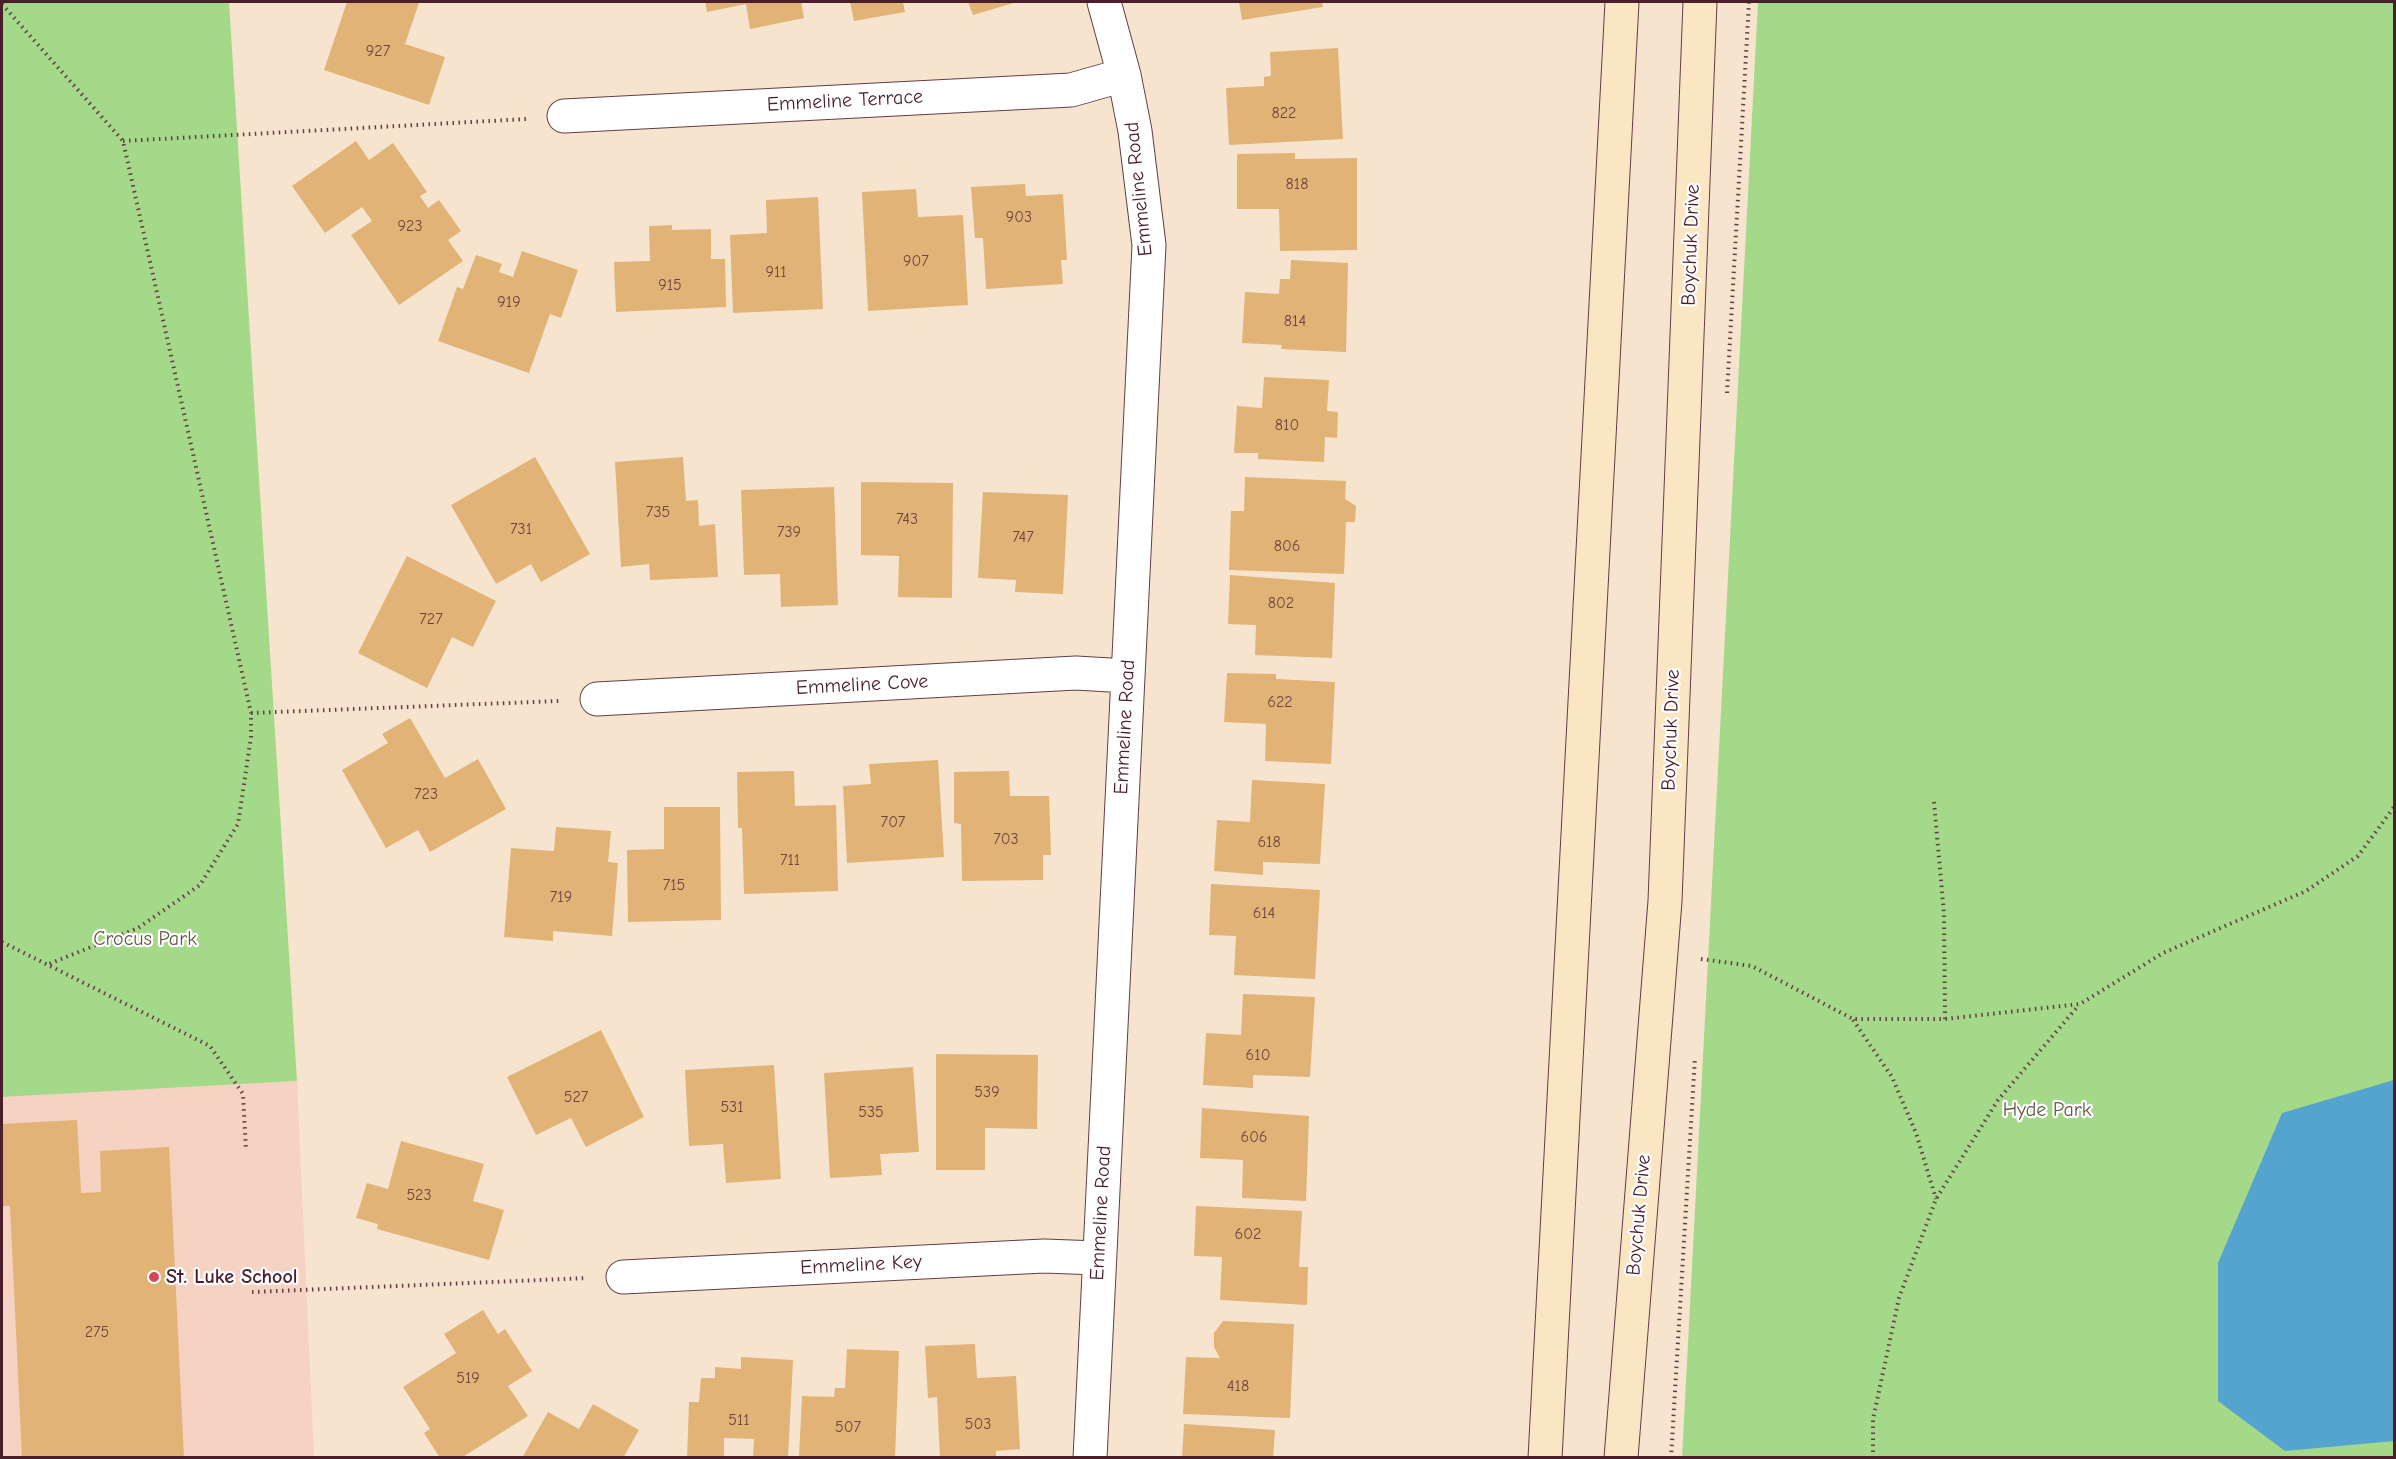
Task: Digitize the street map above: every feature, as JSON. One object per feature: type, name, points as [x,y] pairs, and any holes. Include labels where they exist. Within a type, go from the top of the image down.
[{"type":"main road","points":[[1545,1458],[1622,2]]},
{"type":"main road","name":"Boychuk Drive","points":[[1621,1458],[1665,901],[1700,2]]},
{"type":"street","name":"Emmeline Road","points":[[1090,1458],[1149,245],[1135,131],[1124,75],[1104,2]]},
{"type":"street","name":"Emmeline Terrace","points":[[564,116],[1071,90],[1124,75]]},
{"type":"street","name":"Emmeline Cove","points":[[597,699],[1076,673],[1127,676]]},
{"type":"street","name":"Emmeline Key","points":[[623,1276],[1044,1256],[1098,1258]]},
{"type":"path","points":[[2,4],[123,141],[251,713],[251,737],[238,824],[200,885],[138,928],[49,964]]},
{"type":"path","points":[[123,141],[478,123],[564,116]]},
{"type":"path","points":[[251,713],[597,699]]},
{"type":"path","points":[[1934,802],[1944,914],[1945,1019]]},
{"type":"path","points":[[1873,1458],[1873,1419],[1899,1298],[1936,1199],[1998,1100],[2080,1004],[2163,953],[2306,891],[2358,856],[2394,807]]},
{"type":"path","points":[[2,942],[210,1046],[243,1094],[246,1151]]},
{"type":"path","points":[[1701,959],[1752,966],[1853,1019],[1945,1019],[2080,1004]]},
{"type":"path","points":[[1853,1019],[1892,1077],[1916,1133],[1936,1199]]},
{"type":"path","points":[[252,1292],[623,1276]]},
{"type":"shaded area","name":"St. Luke School","points":[[297,1081],[314,1457],[2,1458],[2,1097]]},
{"type":"green space","name":"Crocus Park","points":[[2,2],[229,2],[297,1081],[2,1097]]},
{"type":"green space","name":"Hyde Park","points":[[1758,2],[2394,2],[2394,1457],[1682,1458]]},
{"type":"water","points":[[2394,1080],[2394,1441],[2285,1451],[2218,1401],[2218,1263],[2282,1113]]},
{"type":"building","points":[[347,2],[419,3],[405,44],[445,57],[429,105],[324,70]]},
{"type":"building","points":[[705,2],[801,2],[804,18],[750,29],[746,4],[707,12]]},
{"type":"building","points":[[850,2],[903,2],[905,12],[854,21]]},
{"type":"building","points":[[968,2],[1017,2],[973,15]]},
{"type":"building","points":[[1239,2],[1322,2],[1323,7],[1242,20]]},
{"type":"building","points":[[1338,48],[1343,139],[1229,145],[1226,88],[1264,86],[1264,77],[1271,76],[1270,52]]},
{"type":"building","points":[[356,141],[369,160],[393,143],[427,192],[420,196],[428,208],[439,200],[461,231],[448,240],[463,261],[399,305],[351,235],[372,221],[362,207],[325,233],[292,186]]},
{"type":"building","points":[[1295,153],[1295,159],[1357,158],[1357,250],[1280,251],[1279,209],[1237,209],[1237,154]]},
{"type":"building","points":[[1025,184],[1026,196],[1063,194],[1067,260],[1061,260],[1063,284],[986,289],[983,238],[975,238],[971,187]]},
{"type":"building","points":[[916,189],[918,217],[963,215],[968,305],[868,311],[862,192]]},
{"type":"building","points":[[818,197],[823,309],[733,313],[730,235],[767,233],[766,200]]},
{"type":"building","points":[[672,225],[672,230],[711,229],[711,259],[725,259],[726,307],[616,312],[614,262],[650,261],[649,226]]},
{"type":"building","points":[[522,251],[578,270],[561,318],[550,314],[529,373],[438,341],[457,287],[463,289],[476,255],[502,264],[499,272],[513,277]]},
{"type":"building","points":[[1291,260],[1348,263],[1346,352],[1281,349],[1282,345],[1242,343],[1245,292],[1279,294],[1280,279],[1290,279]]},
{"type":"building","points":[[1264,377],[1329,380],[1327,411],[1338,412],[1337,438],[1325,437],[1324,462],[1258,459],[1258,453],[1234,453],[1237,406],[1262,408]]},
{"type":"building","points":[[535,457],[590,554],[541,582],[531,564],[496,584],[451,505]]},
{"type":"building","points":[[683,457],[686,501],[698,500],[699,526],[715,524],[718,577],[650,580],[649,564],[621,567],[615,462]]},
{"type":"building","points":[[1245,477],[1346,481],[1345,499],[1356,506],[1355,522],[1346,522],[1344,574],[1229,570],[1231,511],[1244,511]]},
{"type":"building","points":[[861,482],[953,483],[952,598],[898,597],[899,556],[861,555]]},
{"type":"building","points":[[834,487],[838,605],[781,607],[780,574],[744,575],[741,490]]},
{"type":"building","points":[[983,492],[1068,495],[1063,594],[1015,592],[1016,580],[978,578]]},
{"type":"building","points":[[407,556],[496,601],[473,647],[452,637],[427,688],[358,653]]},
{"type":"building","points":[[1230,575],[1335,583],[1332,658],[1255,655],[1256,625],[1228,624]]},
{"type":"building","points":[[1227,673],[1276,674],[1276,679],[1335,682],[1331,764],[1265,761],[1266,724],[1224,722]]},
{"type":"building","points":[[410,718],[445,778],[478,759],[506,809],[430,852],[418,830],[386,848],[342,770],[388,743],[382,734]]},
{"type":"building","points":[[938,760],[944,857],[847,863],[843,786],[871,784],[869,764]]},
{"type":"building","points":[[794,771],[795,806],[836,805],[838,891],[744,894],[742,828],[738,828],[737,772]]},
{"type":"building","points":[[1009,771],[1010,796],[1049,796],[1051,855],[1043,855],[1043,880],[962,881],[961,824],[954,823],[954,772]]},
{"type":"building","points":[[1252,780],[1325,784],[1320,864],[1263,862],[1263,875],[1214,871],[1217,820],[1250,822]]},
{"type":"building","points":[[664,807],[720,807],[721,920],[628,922],[627,850],[664,849]]},
{"type":"building","points":[[556,827],[611,831],[608,862],[618,863],[612,936],[553,931],[553,941],[504,937],[511,848],[554,851]]},
{"type":"building","points":[[1211,884],[1320,890],[1315,979],[1234,975],[1236,936],[1209,935]]},
{"type":"building","points":[[1243,994],[1315,997],[1310,1077],[1253,1075],[1253,1088],[1203,1085],[1206,1033],[1241,1035]]},
{"type":"building","points":[[601,1030],[644,1117],[586,1147],[571,1118],[536,1135],[507,1077]]},
{"type":"building","points":[[936,1054],[1038,1055],[1037,1129],[985,1128],[985,1170],[936,1170]]},
{"type":"building","points":[[774,1065],[781,1179],[726,1183],[723,1144],[689,1146],[685,1070]]},
{"type":"building","points":[[913,1067],[919,1152],[880,1154],[882,1175],[830,1178],[824,1073]]},
{"type":"building","points":[[1202,1108],[1309,1116],[1306,1201],[1242,1198],[1243,1160],[1200,1158]]},
{"type":"building","name":"St. Luke School","points":[[77,1120],[81,1193],[101,1192],[100,1151],[169,1147],[184,1458],[22,1458],[10,1206],[2,1206],[2,1124]]},
{"type":"building","points":[[401,1141],[484,1164],[473,1201],[504,1210],[489,1260],[377,1229],[378,1224],[356,1218],[367,1183],[388,1189]]},
{"type":"building","points":[[1196,1206],[1302,1211],[1299,1267],[1308,1267],[1307,1305],[1220,1300],[1222,1257],[1194,1256]]},
{"type":"building","points":[[483,1310],[498,1334],[505,1329],[532,1371],[508,1386],[528,1416],[461,1458],[440,1458],[424,1433],[430,1429],[403,1387],[456,1353],[444,1334]]},
{"type":"building","points":[[1223,1321],[1294,1324],[1290,1418],[1183,1414],[1186,1357],[1220,1358],[1214,1347],[1214,1333]]},
{"type":"building","points":[[975,1344],[977,1378],[1016,1376],[1020,1449],[996,1451],[996,1458],[940,1458],[937,1397],[928,1398],[925,1346]]},
{"type":"building","points":[[847,1349],[899,1351],[895,1458],[799,1457],[802,1396],[834,1397],[835,1388],[845,1388]]},
{"type":"building","points":[[741,1357],[793,1360],[788,1458],[753,1458],[754,1439],[724,1438],[724,1458],[687,1458],[689,1402],[699,1402],[701,1378],[715,1378],[715,1367],[741,1369]]},
{"type":"building","points":[[593,1404],[639,1430],[623,1458],[522,1458],[548,1412],[579,1429]]},
{"type":"building","points":[[1184,1424],[1275,1430],[1273,1458],[1182,1458]]},
{"type":"place","name":"St. Luke School","points":[[154,1277]]}]
